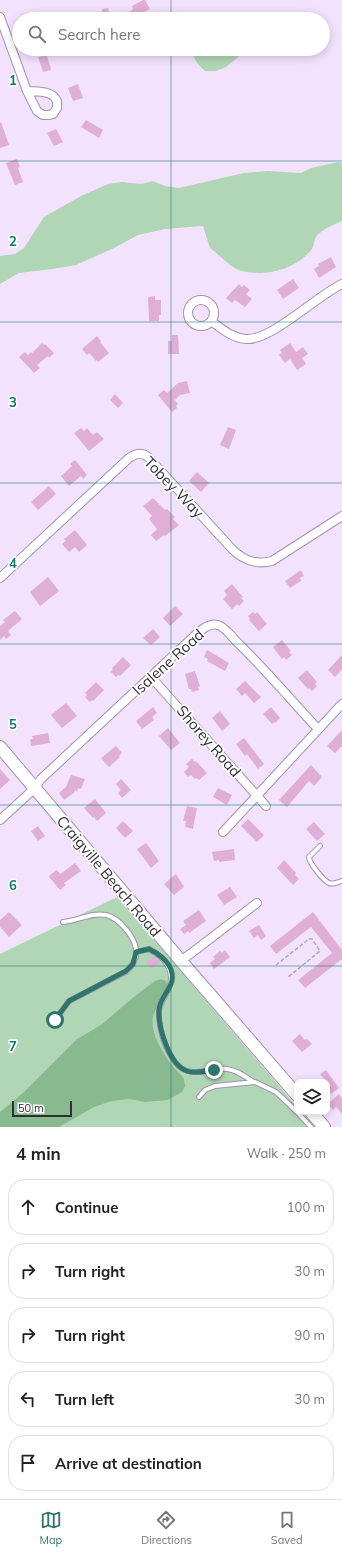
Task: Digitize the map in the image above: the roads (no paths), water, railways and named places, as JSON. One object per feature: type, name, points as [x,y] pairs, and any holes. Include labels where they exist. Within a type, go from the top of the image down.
[{"type":"main road","name":"Craigville Beach Road","points":[[0,747],[34,789],[294,1092]]},
{"type":"main road","points":[[314,1115],[324,1127]]},
{"type":"street","points":[[0,17],[12,50]]},
{"type":"street","points":[[14,56],[27,91]]},
{"type":"street","points":[[211,321],[225,332],[236,337],[256,339],[270,333],[342,284]]},
{"type":"street","name":"Tobey Way","points":[[0,578],[129,458],[137,454],[142,454],[148,457],[232,549],[242,558],[247,560],[260,563],[272,561],[342,516]]},
{"type":"street","name":"Isalene Road","points":[[0,820],[34,789],[41,779],[151,676],[202,629],[209,626],[218,625],[224,629],[250,654],[318,729]]},
{"type":"street","name":"Shorey Road","points":[[151,676],[266,806]]},
{"type":"street","points":[[223,832],[342,704]]},
{"type":"street","points":[[181,961],[257,903]]},
{"type":"lane","points":[[320,846],[309,857],[311,864],[328,882],[332,884],[342,881]]},
{"type":"lane","points":[[55,1020],[69,1001],[126,971],[133,964],[136,952],[134,942],[122,925],[113,917],[97,914],[74,921],[63,922]]},
{"type":"lane","points":[[136,952],[149,949],[161,957],[172,972],[172,981],[159,1009],[160,1025],[164,1042],[174,1061],[180,1068],[193,1072],[227,1069],[242,1074],[252,1081],[264,1085],[276,1092],[294,1109]]},
{"type":"lane","points":[[199,1097],[205,1090],[215,1086],[252,1081]]},
{"type":"lane","points":[[300,1115],[311,1127]]}]
